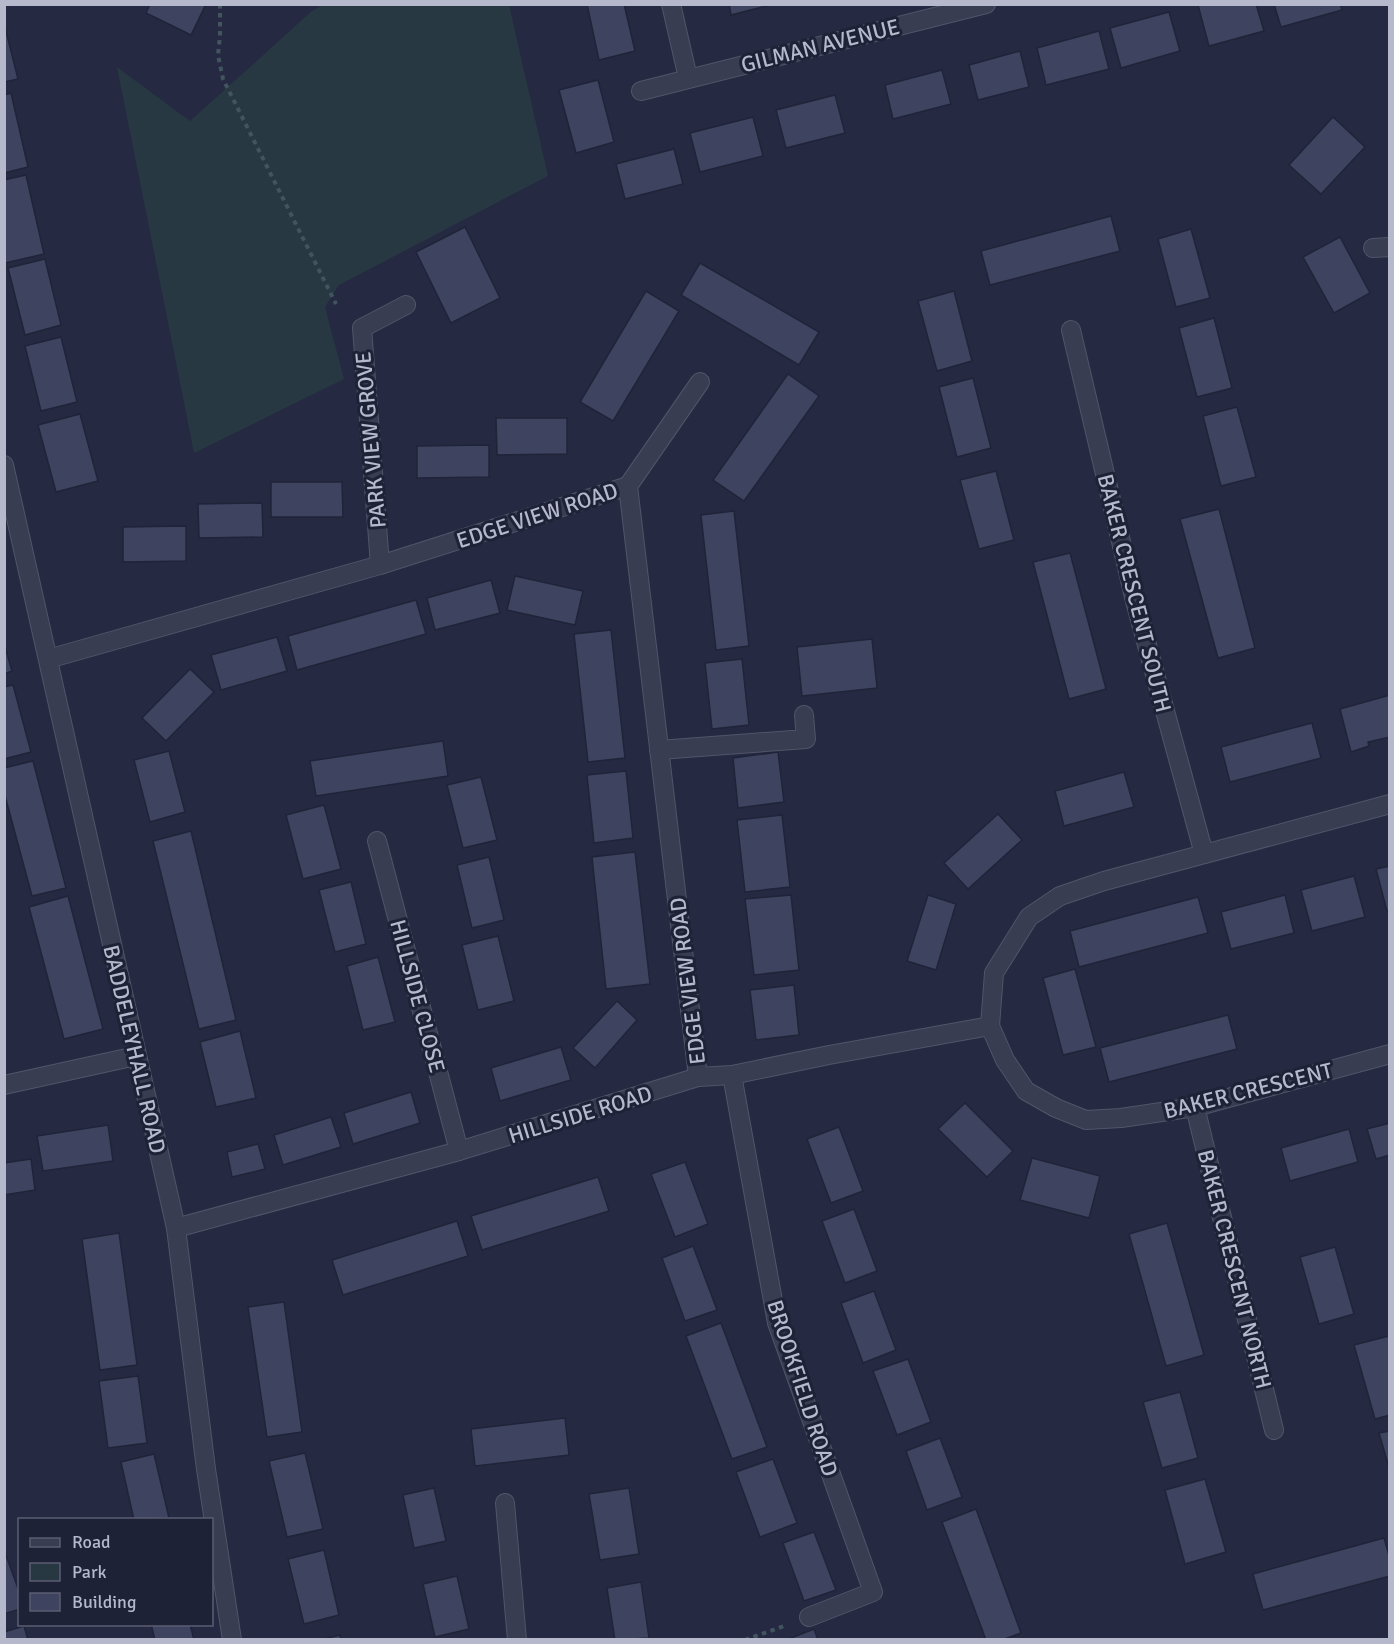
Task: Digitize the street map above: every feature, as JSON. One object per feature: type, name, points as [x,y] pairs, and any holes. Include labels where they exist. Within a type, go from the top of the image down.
[{"type":"street","points":[[671,4],[688,78]]},
{"type":"street","name":"GILMAN AVENUE","points":[[640,91],[986,4]]},
{"type":"street","name":"PARK VIEW GROVE","points":[[380,565],[362,328],[406,305]]},
{"type":"street","name":"BAKER CRESCENT SOUTH","points":[[1071,330],[1135,601],[1204,854]]},
{"type":"street","points":[[628,486],[700,382]]},
{"type":"street","name":"BADDELEYHALL ROAD","points":[[4,465],[176,1228],[206,1469],[232,1640]]},
{"type":"street","name":"EDGE VIEW ROAD","points":[[48,658],[380,565],[628,486],[698,1077]]},
{"type":"street","points":[[659,750],[806,739],[804,715]]},
{"type":"street","name":"BAKER CRESCENT","points":[[1389,804],[1104,881],[1060,896],[1029,917],[994,974],[990,1026],[1005,1060],[1026,1091],[1056,1108],[1086,1120],[1121,1118],[1196,1107],[1389,1054]]},
{"type":"street","name":"HILLSIDE CLOSE","points":[[377,841],[459,1151]]},
{"type":"street","name":"HILLSIDE ROAD","points":[[176,1228],[459,1151],[698,1077],[732,1075],[990,1026]]},
{"type":"street","points":[[4,1085],[136,1056]]},
{"type":"street","name":"BROOKFIELD ROAD","points":[[732,1075],[777,1323],[873,1593],[809,1617]]},
{"type":"street","name":"BAKER CRESCENT NORTH","points":[[1196,1107],[1274,1430]]},
{"type":"street","points":[[505,1503],[517,1640]]},
{"type":"path","points":[[220,4],[218,55],[223,79],[336,304]]},
{"type":"path","points":[[745,1640],[809,1617]]},
{"type":"green space","points":[[323,5],[509,5],[548,176],[339,285],[325,307],[344,379],[194,453],[117,67],[190,121],[312,11]]},
{"type":"building","points":[[150,4],[206,4],[191,35],[146,13]]},
{"type":"building","points":[[587,4],[624,4],[635,51],[599,60]]},
{"type":"building","points":[[729,4],[770,4],[770,5],[731,15]]},
{"type":"building","points":[[1256,4],[1264,31],[1209,46],[1198,5]]},
{"type":"building","points":[[1274,4],[1340,4],[1342,10],[1281,27]]},
{"type":"building","points":[[1169,12],[1180,51],[1121,68],[1110,28]]},
{"type":"building","points":[[4,23],[18,79],[4,82]]},
{"type":"building","points":[[1099,31],[1109,69],[1046,85],[1037,48]]},
{"type":"building","points":[[1020,51],[1029,87],[978,100],[969,65]]},
{"type":"building","points":[[942,70],[951,104],[893,119],[885,85]]},
{"type":"building","points":[[598,80],[614,142],[576,153],[559,90]]},
{"type":"building","points":[[11,93],[28,167],[4,173],[4,95]]},
{"type":"building","points":[[835,95],[845,133],[786,148],[776,110]]},
{"type":"building","points":[[753,117],[763,156],[700,172],[690,133]]},
{"type":"building","points":[[1333,117],[1365,147],[1321,194],[1289,165]]},
{"type":"building","points":[[674,149],[683,184],[625,199],[616,164]]},
{"type":"building","points":[[26,175],[44,254],[5,263],[4,180]]},
{"type":"building","points":[[1111,216],[1120,251],[990,285],[981,251]]},
{"type":"building","points":[[465,227],[500,298],[451,323],[416,252]]},
{"type":"building","points":[[1191,229],[1210,298],[1176,307],[1158,239]]},
{"type":"building","points":[[1340,237],[1370,293],[1334,313],[1303,257]]},
{"type":"building","points":[[45,259],[61,325],[25,335],[8,268]]},
{"type":"building","points":[[700,263],[819,332],[799,365],[681,295]]},
{"type":"building","points":[[646,291],[679,311],[613,421],[580,402]]},
{"type":"building","points":[[954,291],[972,361],[937,371],[918,301]]},
{"type":"building","points":[[1214,318],[1232,388],[1197,397],[1179,328]]},
{"type":"building","points":[[61,337],[77,402],[41,411],[25,346]]},
{"type":"building","points":[[788,374],[819,396],[744,501],[713,480]]},
{"type":"building","points":[[973,378],[991,448],[957,457],[939,387]]},
{"type":"building","points":[[1237,407],[1256,477],[1221,486],[1203,416]]},
{"type":"building","points":[[80,414],[98,481],[56,492],[38,425]]},
{"type":"building","points":[[496,418],[567,418],[567,454],[497,455]]},
{"type":"building","points":[[489,445],[489,477],[417,478],[417,446]]},
{"type":"building","points":[[996,471],[1014,540],[979,549],[960,480]]},
{"type":"building","points":[[271,482],[342,482],[343,517],[271,517]]},
{"type":"building","points":[[262,503],[263,537],[199,538],[198,504]]},
{"type":"building","points":[[1219,509],[1255,648],[1218,658],[1180,519]]},
{"type":"building","points":[[734,511],[749,646],[716,650],[701,515]]},
{"type":"building","points":[[186,526],[186,561],[123,562],[123,527]]},
{"type":"building","points":[[1070,553],[1106,689],[1069,699],[1033,562]]},
{"type":"building","points":[[515,576],[583,591],[575,625],[507,610]]},
{"type":"building","points":[[491,580],[500,613],[435,630],[427,598]]},
{"type":"building","points":[[416,600],[426,634],[297,670],[288,636]]},
{"type":"building","points":[[611,630],[625,758],[588,762],[574,634]]},
{"type":"building","points":[[277,637],[287,671],[221,690],[211,655]]},
{"type":"building","points":[[872,639],[877,688],[802,696],[797,647]]},
{"type":"building","points":[[4,643],[12,671],[4,674]]},
{"type":"building","points":[[742,659],[749,725],[712,729],[705,663]]},
{"type":"building","points":[[190,669],[214,692],[166,741],[142,718]]},
{"type":"building","points":[[13,685],[31,752],[4,759],[4,687]]},
{"type":"building","points":[[1390,695],[1390,737],[1368,742],[1369,746],[1351,752],[1340,709]]},
{"type":"building","points":[[1312,723],[1321,758],[1230,782],[1221,747]]},
{"type":"building","points":[[443,741],[448,776],[316,796],[310,761]]},
{"type":"building","points":[[169,751],[185,812],[150,822],[134,760]]},
{"type":"building","points":[[778,752],[784,802],[738,808],[733,758]]},
{"type":"building","points":[[33,761],[66,888],[32,896],[4,792],[4,768]]},
{"type":"building","points":[[626,771],[633,838],[594,843],[587,775]]},
{"type":"building","points":[[1124,772],[1134,807],[1064,826],[1055,791]]},
{"type":"building","points":[[481,777],[497,840],[463,848],[447,785]]},
{"type":"building","points":[[324,805],[341,869],[303,879],[286,815]]},
{"type":"building","points":[[998,814],[1022,840],[968,889],[944,863]]},
{"type":"building","points":[[782,815],[790,887],[745,892],[737,820]]},
{"type":"building","points":[[191,831],[236,1020],[199,1029],[153,841]]},
{"type":"building","points":[[635,852],[650,984],[606,989],[592,857]]},
{"type":"building","points":[[489,857],[504,920],[472,928],[457,865]]},
{"type":"building","points":[[1390,866],[1390,911],[1387,911],[1376,869]]},
{"type":"building","points":[[1354,876],[1365,917],[1312,931],[1301,890]]},
{"type":"building","points":[[351,882],[366,944],[335,952],[319,890]]},
{"type":"building","points":[[791,895],[799,970],[754,975],[745,899]]},
{"type":"building","points":[[928,895],[956,904],[936,970],[907,961]]},
{"type":"building","points":[[1285,895],[1294,933],[1231,949],[1221,912]]},
{"type":"building","points":[[68,896],[103,1029],[64,1039],[29,907]]},
{"type":"building","points":[[1198,897],[1208,933],[1079,967],[1070,931]]},
{"type":"building","points":[[498,936],[514,1001],[478,1010],[462,945]]},
{"type":"building","points":[[378,957],[395,1022],[363,1030],[347,966]]},
{"type":"building","points":[[1075,969],[1096,1047],[1063,1055],[1043,978]]},
{"type":"building","points":[[794,985],[799,1035],[756,1040],[750,990]]},
{"type":"building","points":[[617,1001],[637,1020],[595,1068],[573,1048]]},
{"type":"building","points":[[1228,1015],[1237,1049],[1109,1082],[1100,1048]]},
{"type":"building","points":[[240,1031],[256,1098],[216,1107],[200,1042]]},
{"type":"building","points":[[561,1047],[571,1080],[500,1101],[491,1068]]},
{"type":"building","points":[[411,1092],[420,1123],[353,1144],[344,1113]]},
{"type":"building","points":[[965,1103],[1013,1151],[987,1177],[938,1129]]},
{"type":"building","points":[[331,1117],[341,1147],[283,1165],[274,1135]]},
{"type":"building","points":[[1390,1123],[1390,1155],[1376,1159],[1367,1129]]},
{"type":"building","points":[[108,1125],[113,1161],[43,1171],[37,1136]]},
{"type":"building","points":[[839,1127],[863,1191],[831,1203],[807,1139]]},
{"type":"building","points":[[1349,1129],[1358,1162],[1290,1181],[1281,1148]]},
{"type":"building","points":[[258,1144],[265,1169],[232,1177],[227,1152]]},
{"type":"building","points":[[1032,1158],[1100,1176],[1089,1218],[1020,1200]]},
{"type":"building","points":[[31,1159],[35,1190],[4,1195],[4,1163]]},
{"type":"building","points":[[685,1162],[708,1224],[675,1237],[651,1174]]},
{"type":"building","points":[[598,1177],[609,1211],[482,1250],[471,1216]]},
{"type":"building","points":[[854,1209],[877,1271],[845,1283],[822,1221]]},
{"type":"building","points":[[457,1221],[468,1256],[343,1295],[332,1260]]},
{"type":"building","points":[[1167,1223],[1204,1355],[1166,1366],[1129,1234]]},
{"type":"building","points":[[119,1233],[137,1365],[100,1370],[82,1239]]},
{"type":"building","points":[[693,1246],[717,1310],[685,1321],[662,1258]]},
{"type":"building","points":[[1335,1247],[1354,1314],[1319,1324],[1300,1257]]},
{"type":"building","points":[[874,1291],[896,1350],[863,1363],[841,1303]]},
{"type":"building","points":[[284,1302],[302,1432],[267,1437],[248,1307]]},
{"type":"building","points":[[721,1323],[767,1447],[732,1459],[686,1336]]},
{"type":"building","points":[[1389,1336],[1390,1415],[1375,1419],[1354,1345]]},
{"type":"building","points":[[908,1359],[931,1422],[897,1435],[873,1371]]},
{"type":"building","points":[[138,1376],[147,1443],[108,1448],[99,1381]]},
{"type":"building","points":[[1180,1392],[1198,1458],[1162,1468],[1143,1402]]},
{"type":"building","points":[[565,1418],[569,1455],[475,1466],[471,1429]]},
{"type":"building","points":[[1390,1431],[1390,1471],[1379,1433]]},
{"type":"building","points":[[940,1438],[962,1497],[927,1510],[906,1451]]},
{"type":"building","points":[[305,1453],[323,1529],[287,1537],[269,1461]]},
{"type":"building","points":[[154,1454],[169,1518],[134,1518],[121,1462]]},
{"type":"building","points":[[773,1459],[797,1523],[760,1537],[736,1472]]},
{"type":"building","points":[[1205,1479],[1226,1552],[1185,1564],[1165,1490]]},
{"type":"building","points":[[434,1488],[446,1541],[414,1548],[403,1495]]},
{"type":"building","points":[[629,1488],[639,1554],[600,1560],[589,1494]]},
{"type":"building","points":[[976,1509],[1021,1633],[1002,1640],[986,1640],[942,1522]]},
{"type":"building","points":[[814,1532],[836,1590],[804,1601],[783,1543]]},
{"type":"building","points":[[1384,1538],[1390,1559],[1390,1576],[1263,1610],[1253,1574]]},
{"type":"building","points":[[4,1550],[18,1588],[18,1610],[4,1614]]},
{"type":"building","points":[[324,1550],[339,1615],[304,1624],[288,1559]]},
{"type":"building","points":[[457,1576],[469,1629],[435,1637],[423,1584]]},
{"type":"building","points":[[641,1582],[649,1638],[615,1640],[607,1588]]},
{"type":"building","points":[[24,1626],[28,1640],[4,1640],[4,1632]]},
{"type":"building","points":[[152,1626],[190,1626],[194,1640],[155,1640]]},
{"type":"building","points":[[814,1629],[818,1640],[786,1640]]},
{"type":"building","points":[[340,1635],[341,1640],[320,1640]]}]
